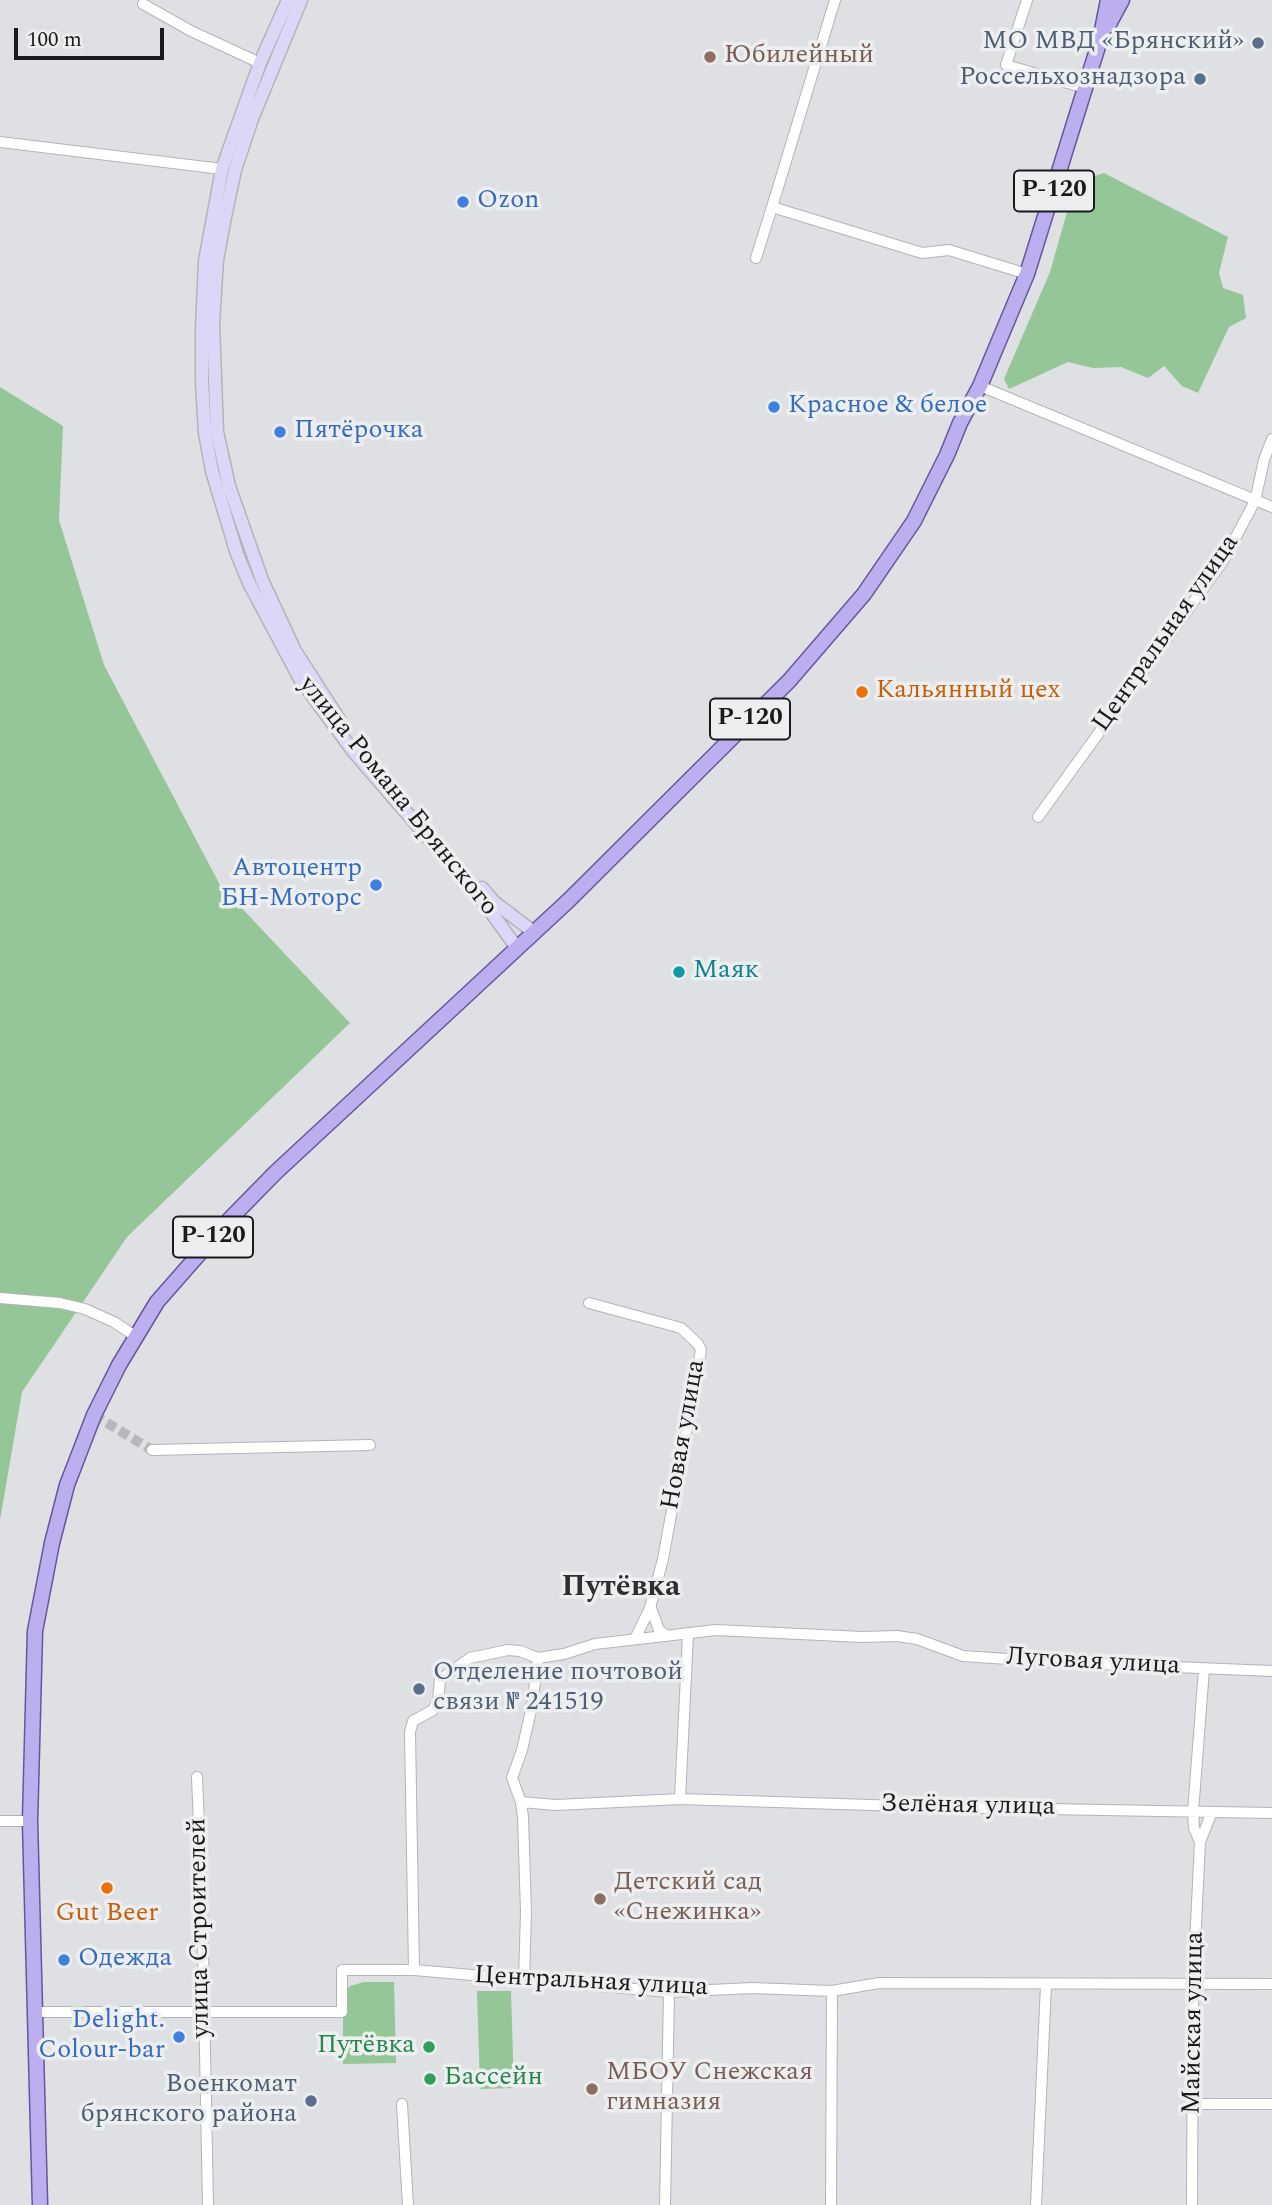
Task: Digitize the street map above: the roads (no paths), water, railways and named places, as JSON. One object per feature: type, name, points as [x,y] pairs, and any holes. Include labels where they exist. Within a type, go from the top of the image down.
[{"type":"main road","name":"улица Романа Брянского","points":[[288,0],[260,63],[222,169],[205,261],[202,382],[205,433],[212,471],[237,554],[268,620],[300,678],[354,751],[483,901],[517,948]]},
{"type":"main road","name":"улица Романа Брянского","points":[[301,0],[252,119],[235,170],[217,260],[213,324],[214,382],[216,432],[225,471],[262,580],[295,651],[328,704],[359,745],[494,902],[535,933]]},
{"type":"main road","name":"Р-120","points":[[40,2205],[30,1821],[36,1631],[52,1543],[67,1485],[84,1437],[135,1336],[157,1302],[190,1262],[275,1173],[535,933],[789,681],[859,600],[914,521],[980,386],[1027,274],[1100,40],[1108,0]]},
{"type":"main road","points":[[1100,40],[1122,0]]},
{"type":"street","points":[[756,258],[835,0]]},
{"type":"street","points":[[1027,0],[1006,65],[1085,88]]},
{"type":"street","points":[[143,4],[191,31],[260,63]]},
{"type":"street","points":[[0,142],[222,169]]},
{"type":"street","points":[[772,207],[922,253],[949,250],[1027,274]]},
{"type":"street","points":[[980,386],[1272,507]]},
{"type":"street","name":"Центральная улица","points":[[1038,817],[1223,561],[1255,501],[1264,460],[1272,439]]},
{"type":"street","points":[[0,1298],[61,1303],[85,1309],[114,1322],[135,1336]]},
{"type":"street","name":"Новая улица","points":[[589,1303],[681,1328],[701,1350],[663,1559],[650,1608],[635,1639]]},
{"type":"street","points":[[152,1450],[370,1445]]},
{"type":"street","points":[[650,1608],[659,1630],[668,1636]]},
{"type":"street","name":"Луговая улица","points":[[538,1658],[564,1654],[595,1644],[716,1630],[862,1637],[897,1636],[917,1639],[963,1656],[1272,1671]]},
{"type":"street","points":[[680,1799],[688,1634]]},
{"type":"street","points":[[414,1970],[410,1732],[413,1721],[433,1710],[438,1700],[440,1680],[470,1658],[485,1653],[520,1651],[538,1658],[532,1706],[522,1750],[512,1778],[522,1802],[526,1912],[524,1980]]},
{"type":"street","points":[[1200,1842],[1194,1828],[1193,1812],[1204,1669]]},
{"type":"street","name":"улица Строителей","points":[[197,1777],[208,2205]]},
{"type":"street","name":"Зелёная улица","points":[[522,1802],[556,1805],[680,1799],[1272,1813]]},
{"type":"street","points":[[1200,1842],[1212,1812]]},
{"type":"street","points":[[0,1821],[30,1821]]},
{"type":"street","name":"Майская улица","points":[[1192,2205],[1193,1985],[1200,1842]]},
{"type":"street","name":"Центральная улица","points":[[35,2012],[342,2012],[342,1970],[414,1970],[669,1992],[752,1988],[832,1991],[879,1983],[1272,1984]]},
{"type":"street","points":[[1035,2205],[1045,1985]]},
{"type":"street","points":[[831,2205],[832,1991]]},
{"type":"street","points":[[666,2205],[669,1992]]},
{"type":"street","points":[[402,2104],[408,2205]]},
{"type":"street","points":[[1194,2104],[1272,2104]]},
{"type":"tunnel","points":[[94,1415],[152,1450]]},
{"type":"place","name":"МО МВД «Брянский»","points":[[1258,43]]},
{"type":"place","name":"Юбилейный","points":[[710,57]]},
{"type":"place","name":"Россельхознадзора","points":[[1200,79]]},
{"type":"place","name":"Ozon","points":[[463,202]]},
{"type":"place","name":"Красное & белое","points":[[774,407]]},
{"type":"place","name":"Пятёрочка","points":[[280,432]]},
{"type":"place","name":"Кальянный цех","points":[[862,692]]},
{"type":"place","name":"Автоцентр БН-Моторс","points":[[376,885]]},
{"type":"place","name":"Маяк","points":[[679,972]]},
{"type":"place","name":"Отделение почтовой связи № 241519","points":[[419,1689]]},
{"type":"place","name":"Gut Beer","points":[[107,1888]]},
{"type":"place","name":"Детский сад «Снежинка»","points":[[600,1899]]},
{"type":"place","name":"Одежда","points":[[64,1960]]},
{"type":"place","name":"Delight. Colour-bar","points":[[179,2037]]},
{"type":"place","name":"Путёвка","points":[[429,2047]]},
{"type":"place","name":"Бассейн","points":[[430,2079]]},
{"type":"place","name":"МБОУ Снежская гимназия","points":[[592,2089]]},
{"type":"place","name":"Военкомат брянского района","points":[[311,2101]]},
{"type":"district","name":"Путёвка","points":[[621,1589]]}]
